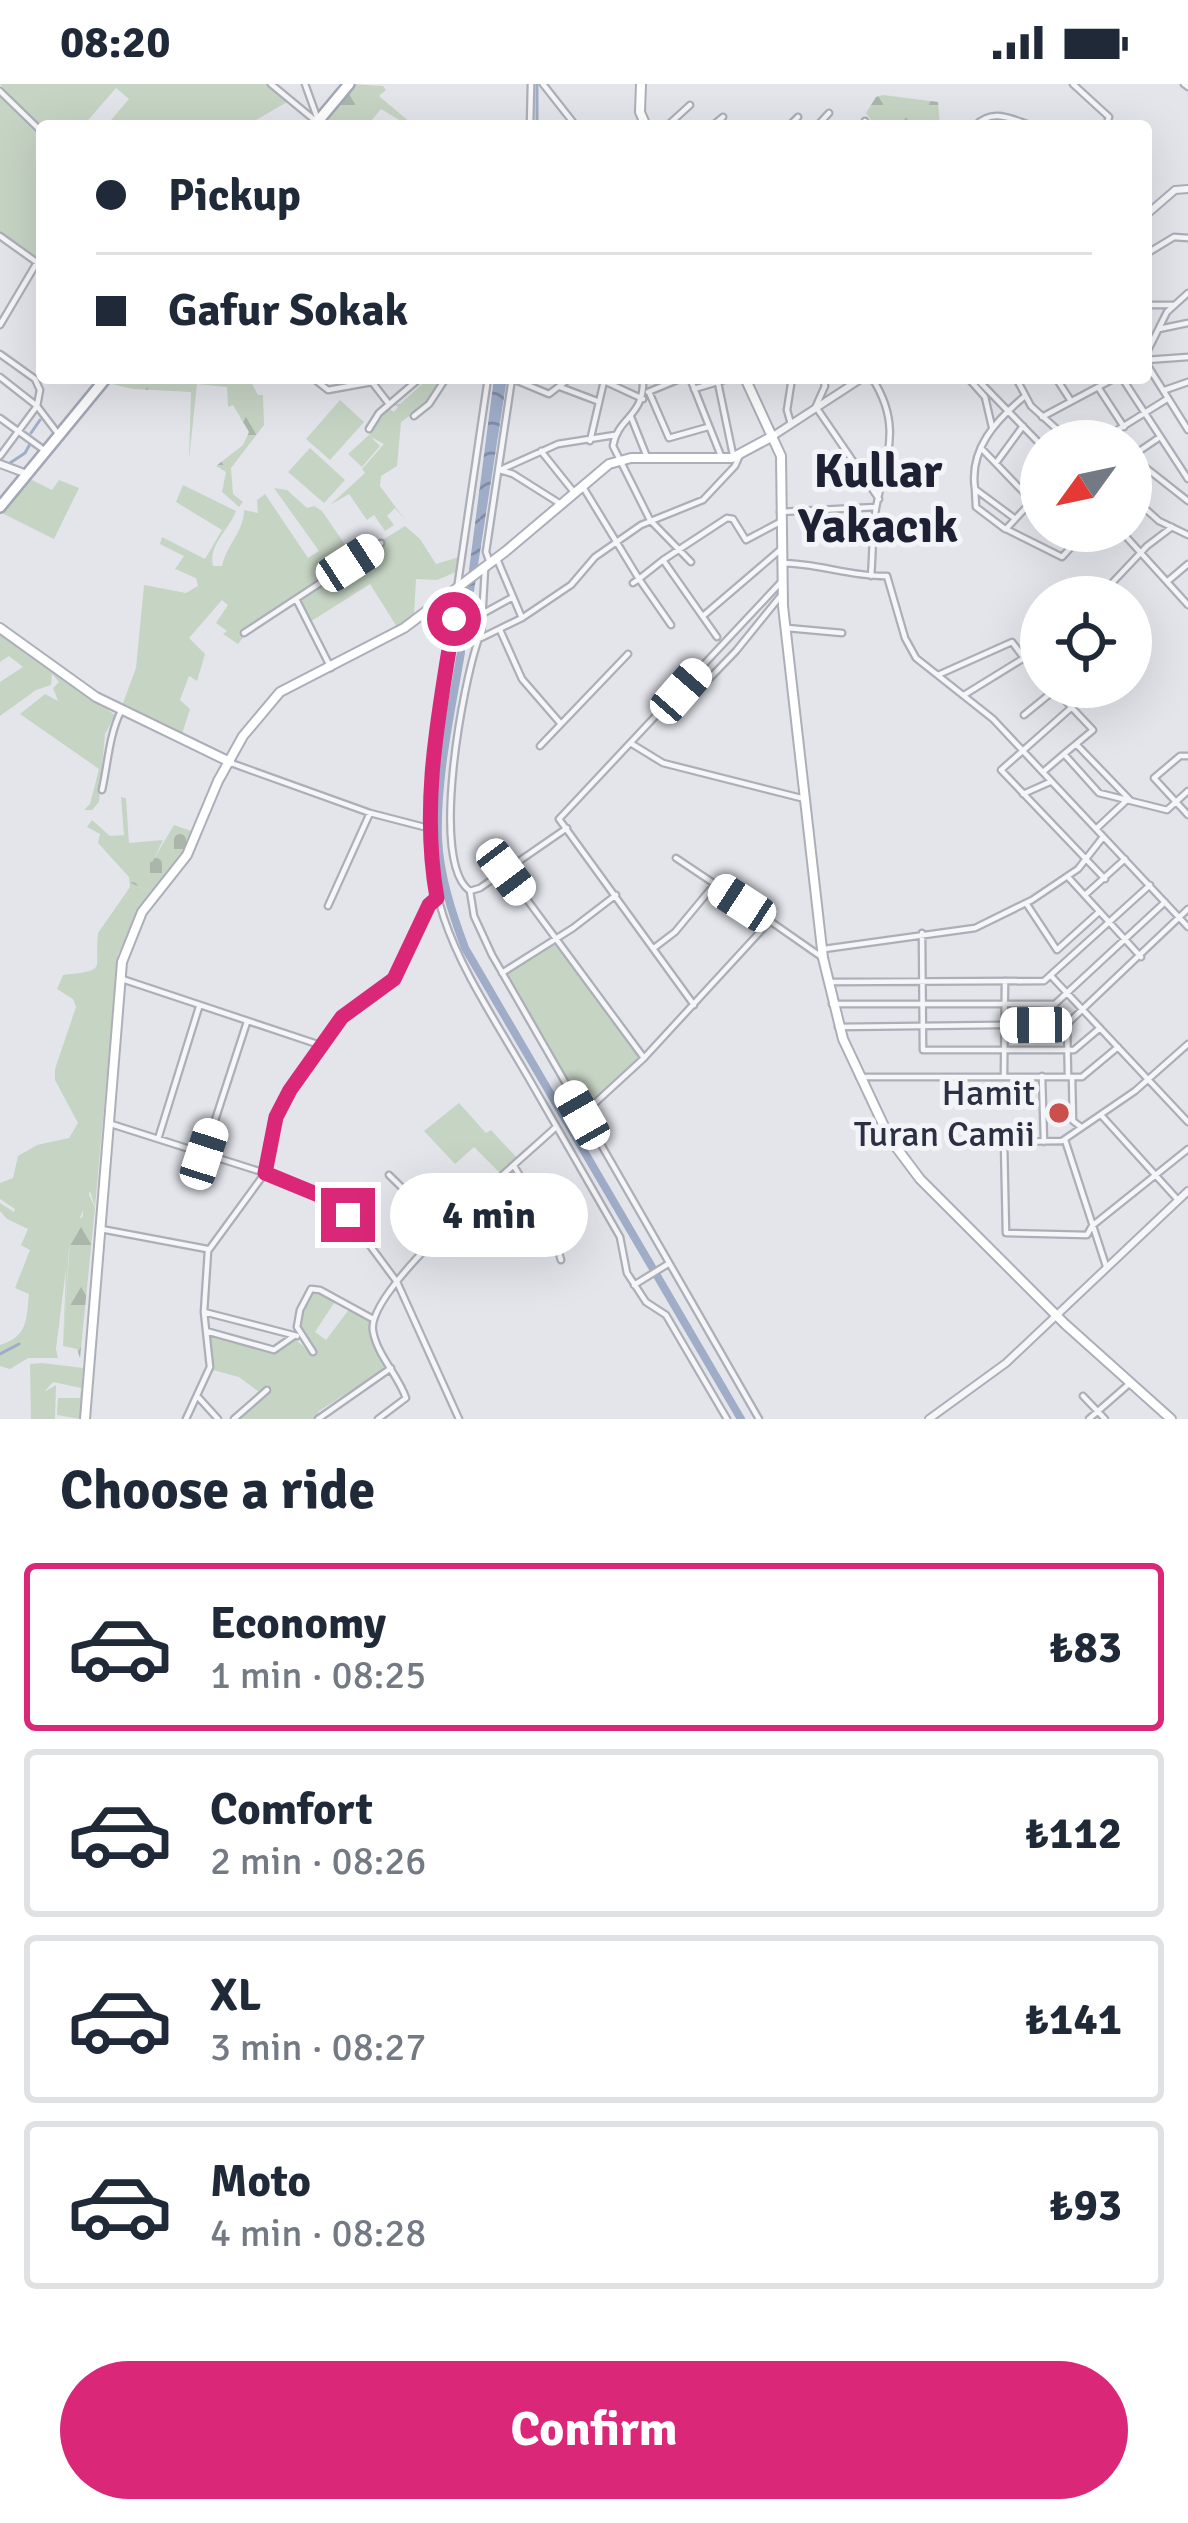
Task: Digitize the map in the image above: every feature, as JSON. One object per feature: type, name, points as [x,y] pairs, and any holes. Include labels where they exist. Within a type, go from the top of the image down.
[{"type":"main road","points":[[319,120],[349,84]]},
{"type":"main road","points":[[641,84],[643,120]]},
{"type":"main road","points":[[1,503],[101,384]]},
{"type":"main road","points":[[748,384],[782,466],[783,593],[823,954],[838,1027],[890,1138],[920,1179],[1056,1316],[1171,1419]]},
{"type":"main road","points":[[86,1419],[122,979],[136,929],[182,870],[234,751],[274,697],[397,633],[487,566],[577,488],[620,460],[736,457],[772,436]]},
{"type":"main road","points":[[86,1419],[122,962],[142,912],[187,855],[228,765],[274,701],[330,666],[399,635],[458,588]]},
{"type":"main road","points":[[442,605],[455,611]]},
{"type":"main road","points":[[0,628],[121,711],[228,765]]},
{"type":"main road","points":[[215,755],[234,751]]},
{"type":"street","points":[[271,84],[312,120]]},
{"type":"street","points":[[305,84],[315,120]]},
{"type":"street","points":[[530,120],[531,84]]},
{"type":"street","points":[[543,84],[571,120]]},
{"type":"street","points":[[1073,84],[1108,120]]},
{"type":"street","points":[[0,91],[36,126]]},
{"type":"street","points":[[674,120],[690,105]]},
{"type":"street","points":[[823,120],[829,113]]},
{"type":"street","points":[[981,120],[997,116],[1010,120]]},
{"type":"street","points":[[677,117],[680,120]]},
{"type":"street","points":[[719,120],[723,117]]},
{"type":"street","points":[[795,120],[798,117]]},
{"type":"street","points":[[1152,210],[1175,190],[1188,189]]},
{"type":"street","points":[[0,236],[36,262]]},
{"type":"street","points":[[1152,250],[1174,237],[1188,238]]},
{"type":"street","points":[[0,325],[36,269]]},
{"type":"street","points":[[1152,345],[1174,304],[1188,293]]},
{"type":"street","points":[[1152,305],[1174,304]]},
{"type":"street","points":[[1159,328],[1188,323]]},
{"type":"street","points":[[0,355],[36,381]]},
{"type":"street","points":[[1152,359],[1188,357]]},
{"type":"street","points":[[1152,371],[1187,426]]},
{"type":"street","points":[[0,377],[37,406],[59,435]]},
{"type":"street","points":[[1162,390],[1188,382]]},
{"type":"street","points":[[27,474],[1,464],[37,406],[38,384]]},
{"type":"street","points":[[318,384],[323,389],[357,384]]},
{"type":"street","points":[[376,384],[389,404]]},
{"type":"street","points":[[369,429],[413,384]]},
{"type":"street","points":[[414,416],[442,384]]},
{"type":"street","points":[[487,384],[431,767],[428,828],[437,898],[463,970],[622,1241],[622,1262],[648,1305],[666,1315],[727,1419]]},
{"type":"street","points":[[511,384],[479,638],[452,794],[454,864],[459,882],[470,891],[473,916],[502,974],[759,1419]]},
{"type":"street","points":[[525,384],[547,394],[563,384]]},
{"type":"street","points":[[590,441],[602,384]]},
{"type":"street","points":[[617,384],[646,395]]},
{"type":"street","points":[[644,384],[669,438],[708,427]]},
{"type":"street","points":[[672,384],[646,395],[615,435],[613,446],[650,520],[691,562]]},
{"type":"street","points":[[690,384],[722,459]]},
{"type":"street","points":[[694,389],[707,384]]},
{"type":"street","points":[[479,638],[522,618],[571,585],[592,559],[650,520],[703,500],[735,466],[719,384]]},
{"type":"street","points":[[791,384],[791,424]]},
{"type":"street","points":[[815,409],[824,384]]},
{"type":"street","points":[[772,436],[853,384]]},
{"type":"street","points":[[871,576],[890,411],[875,384]]},
{"type":"street","points":[[976,384],[985,397],[992,427]]},
{"type":"street","points":[[979,384],[1020,423]]},
{"type":"street","points":[[1019,384],[1046,420]]},
{"type":"street","points":[[1059,384],[1071,401]]},
{"type":"street","points":[[1042,417],[1104,384]]},
{"type":"street","points":[[1118,384],[1188,479]]},
{"type":"street","points":[[560,387],[597,401]]},
{"type":"street","points":[[1098,387],[1119,420]]},
{"type":"street","points":[[1020,536],[976,507],[975,489],[981,448],[992,427],[1024,396]]},
{"type":"street","points":[[1135,420],[1168,399]]},
{"type":"street","points":[[815,409],[878,503]]},
{"type":"street","points":[[0,418],[46,451]]},
{"type":"street","points":[[631,418],[647,458]]},
{"type":"street","points":[[996,463],[1020,430]]},
{"type":"street","points":[[500,470],[562,443],[615,435]]},
{"type":"street","points":[[1152,443],[1159,439]]},
{"type":"street","points":[[981,448],[1020,488]]},
{"type":"street","points":[[541,451],[577,488],[617,541],[636,581],[671,625]]},
{"type":"street","points":[[500,470],[559,503]]},
{"type":"street","points":[[1152,473],[1188,501]]},
{"type":"street","points":[[975,489],[1014,518]]},
{"type":"street","points":[[636,581],[727,518],[746,540],[780,517],[878,503]]},
{"type":"street","points":[[1006,529],[1020,512]]},
{"type":"street","points":[[1152,515],[1188,535]]},
{"type":"street","points":[[1119,576],[1172,527]]},
{"type":"street","points":[[244,634],[381,543]]},
{"type":"street","points":[[703,616],[780,550]]},
{"type":"street","points":[[1141,553],[1188,605]]},
{"type":"street","points":[[663,560],[717,637]]},
{"type":"street","points":[[781,563],[812,562],[887,576],[909,648],[1023,749],[1188,927]]},
{"type":"street","points":[[1168,581],[1188,564]]},
{"type":"street","points":[[487,566],[513,597],[522,618]]},
{"type":"street","points":[[694,1006],[559,819],[782,581]]},
{"type":"street","points":[[670,703],[679,710],[783,593]]},
{"type":"street","points":[[482,614],[513,597]]},
{"type":"street","points":[[296,598],[330,666]]},
{"type":"street","points":[[787,628],[842,633]]},
{"type":"street","points":[[500,630],[522,679],[561,724]]},
{"type":"street","points":[[938,675],[1012,642],[1024,658],[964,695]]},
{"type":"street","points":[[540,746],[628,654]]},
{"type":"street","points":[[697,673],[709,679]]},
{"type":"street","points":[[1024,715],[1033,708]]},
{"type":"street","points":[[1071,708],[1001,770],[1105,878]]},
{"type":"street","points":[[1043,772],[1093,730],[1073,708]]},
{"type":"street","points":[[102,790],[110,732],[121,711]]},
{"type":"street","points":[[632,744],[663,764],[805,800]]},
{"type":"street","points":[[1077,745],[1129,801]]},
{"type":"street","points":[[1064,754],[1099,793],[1167,810],[1188,791]]},
{"type":"street","points":[[1188,756],[1180,756],[1154,778],[1188,815]]},
{"type":"street","points":[[228,765],[428,828]]},
{"type":"street","points":[[1023,794],[1050,782]]},
{"type":"street","points":[[1096,829],[1129,801]]},
{"type":"street","points":[[328,906],[370,813]]},
{"type":"street","points":[[470,891],[506,872],[567,828]]},
{"type":"street","points":[[676,858],[823,954],[922,933],[975,928],[1067,876],[1103,837]]},
{"type":"street","points":[[1085,896],[1125,859]]},
{"type":"street","points":[[506,872],[644,1058]]},
{"type":"street","points":[[1067,876],[1141,957]]},
{"type":"street","points":[[654,948],[680,927],[714,885]]},
{"type":"street","points":[[828,982],[1044,981],[1150,885]]},
{"type":"street","points":[[502,974],[616,895]]},
{"type":"street","points":[[186,1419],[210,1367],[204,1312],[209,1249],[265,1173],[278,1113],[345,1013],[394,979],[429,905],[437,898]]},
{"type":"street","points":[[832,1004],[1055,1004],[1165,902]]},
{"type":"street","points":[[1025,903],[1057,950],[1099,912]]},
{"type":"street","points":[[838,1027],[1067,1024],[1188,909]]},
{"type":"street","points":[[582,1115],[644,1058],[770,921]]},
{"type":"street","points":[[922,933],[923,1050],[1068,1051],[1100,1028]]},
{"type":"street","points":[[1051,975],[1188,1122]]},
{"type":"street","points":[[122,979],[323,1046]]},
{"type":"street","points":[[1004,1076],[1005,981]]},
{"type":"street","points":[[158,1139],[200,1005]]},
{"type":"street","points":[[204,1154],[247,1022]]},
{"type":"street","points":[[1067,1024],[1073,1120],[1081,1127]]},
{"type":"street","points":[[953,1143],[1065,1139],[1188,1044]]},
{"type":"street","points":[[859,1077],[1082,1077],[1118,1047]]},
{"type":"street","points":[[1042,1076],[1043,1142]]},
{"type":"street","points":[[1100,1113],[1178,1200]]},
{"type":"street","points":[[111,1124],[265,1173],[340,1204],[397,1282],[459,1419]]},
{"type":"street","points":[[378,1419],[405,1399],[374,1336],[373,1319],[391,1285],[556,1127]]},
{"type":"street","points":[[1065,1139],[1106,1266]]},
{"type":"street","points":[[1004,1142],[1006,1233],[1087,1234],[1188,1149]]},
{"type":"street","points":[[514,1166],[552,1228],[561,1260]]},
{"type":"street","points":[[389,1175],[445,1230]]},
{"type":"street","points":[[929,1419],[1006,1363],[1188,1191]]},
{"type":"street","points":[[101,1229],[209,1249]]},
{"type":"street","points":[[636,1284],[666,1265]]},
{"type":"street","points":[[297,1336],[298,1315],[313,1289],[373,1319]]},
{"type":"street","points":[[204,1312],[297,1336],[313,1352]]},
{"type":"street","points":[[206,1330],[274,1350],[297,1336]]},
{"type":"street","points":[[318,1419],[391,1369]]},
{"type":"street","points":[[1088,1419],[1129,1384]]},
{"type":"street","points":[[234,1419],[266,1390]]},
{"type":"street","points":[[1083,1396],[1105,1419]]},
{"type":"street","points":[[196,1397],[204,1399],[218,1419]]},
{"type":"green space","points":[[0,84],[269,84],[287,102],[256,120],[111,120],[129,99],[116,88],[88,120],[36,122]]},
{"type":"green space","points":[[352,84],[383,86],[386,90],[379,96],[407,120],[381,109],[372,120],[322,119]]},
{"type":"green space","points":[[0,94],[36,129],[36,258],[0,233]]},
{"type":"green space","points":[[876,97],[938,102],[940,120],[871,120],[866,113]]},
{"type":"green space","points":[[112,384],[197,384],[189,460],[191,392]]},
{"type":"green space","points":[[197,384],[252,384],[263,395],[264,425],[231,468],[233,494],[243,502],[239,507],[222,492],[226,472],[216,466],[243,445],[249,432],[233,405],[228,407],[227,387]]},
{"type":"green space","points":[[422,384],[440,384],[429,402],[401,422],[397,466],[381,476],[380,486],[406,521],[395,508],[387,516],[394,525],[385,531],[374,515],[367,520],[349,494],[330,505],[365,473],[362,469],[384,444],[371,437],[380,446],[362,467],[348,454],[388,408],[394,412],[398,407],[394,404]]},
{"type":"green space","points":[[340,400],[364,422],[330,460],[306,439]]},
{"type":"green space","points":[[310,448],[345,480],[324,503],[288,472]]},
{"type":"green space","points":[[28,478],[52,490],[59,480],[79,488],[54,539],[0,512]]},
{"type":"green space","points":[[183,485],[236,511],[216,544],[213,566],[222,566],[244,510],[258,513],[257,500],[265,494],[308,558],[319,551],[274,488],[287,490],[307,508],[322,511],[348,549],[372,540],[370,548],[241,633],[244,636],[238,644],[216,623],[228,605],[222,600],[189,638],[205,654],[197,681],[189,676],[180,700],[190,709],[182,734],[122,706],[136,668],[144,585],[186,593],[198,586],[196,578],[175,569],[184,556],[160,544],[162,537],[205,559],[222,530],[176,502]]},
{"type":"green space","points":[[405,526],[436,564],[459,557],[456,572],[437,580],[416,579],[414,616],[397,627],[370,584],[310,622],[300,598],[381,547],[381,541]]},
{"type":"green space","points":[[0,633],[115,715],[105,734],[99,802],[92,810],[84,810],[99,769],[20,714],[45,694],[58,701],[53,688],[59,682],[52,674],[51,685],[0,716],[0,682],[23,667],[9,656],[0,662]]},
{"type":"green space","points":[[121,797],[126,798],[129,843],[163,840],[152,863],[139,857],[131,883],[151,893],[118,954],[95,1207],[90,1191],[69,1248],[63,1346],[66,1269],[58,1358],[28,1358],[10,1369],[0,1366],[0,1345],[16,1337],[24,1326],[29,1294],[15,1288],[30,1250],[21,1245],[28,1229],[0,1211],[0,1203],[15,1209],[0,1199],[0,1183],[13,1178],[18,1156],[37,1145],[69,1138],[78,1123],[55,1080],[76,1007],[73,999],[57,989],[63,975],[96,966],[98,933],[130,887],[129,877],[98,843],[100,834],[87,827],[92,820],[110,836],[124,835]]},
{"type":"green space","points":[[174,825],[194,832],[183,856],[151,893],[131,883],[138,856],[152,862]]},
{"type":"green space","points":[[555,942],[640,1057],[582,1110],[507,979]]},
{"type":"green space","points":[[459,1103],[518,1159],[501,1174],[474,1147],[455,1164],[424,1131]]},
{"type":"green space","points":[[87,1190],[95,1208],[80,1358],[77,1349],[63,1346],[70,1239],[83,1216],[83,1192]]},
{"type":"green space","points":[[317,1289],[336,1300],[315,1332],[326,1340],[350,1308],[371,1321],[371,1335],[386,1368],[319,1411],[315,1419],[239,1419],[272,1389],[267,1385],[259,1392],[239,1377],[213,1370],[208,1335],[245,1341],[271,1352],[295,1339],[313,1355],[316,1352],[299,1328],[301,1311]]},
{"type":"green space","points":[[30,1364],[83,1368],[80,1419],[57,1415],[58,1398],[80,1398],[81,1388],[53,1382],[44,1392],[56,1385],[55,1419],[31,1419]]},
{"type":"water","points":[[493,384],[506,384],[463,662],[457,662]]},
{"type":"waterway","points":[[537,84],[537,120]]},
{"type":"waterway","points":[[31,433],[40,420]]},
{"type":"waterway","points":[[10,463],[30,444]]},
{"type":"waterway","points":[[461,652],[438,816],[441,867],[460,935],[741,1419]]},
{"type":"waterway","points":[[0,1354],[19,1344]]},
{"type":"place","name":"Hamit Turan Camii","points":[[1059,1113]]},
{"type":"district","name":"Kullar Yakacık","points":[[878,498]]},
{"type":"route","points":[[348,1215],[338,1203],[265,1173],[276,1117],[290,1090],[342,1017],[394,979],[429,905],[437,898],[427,812],[454,619]]}]
